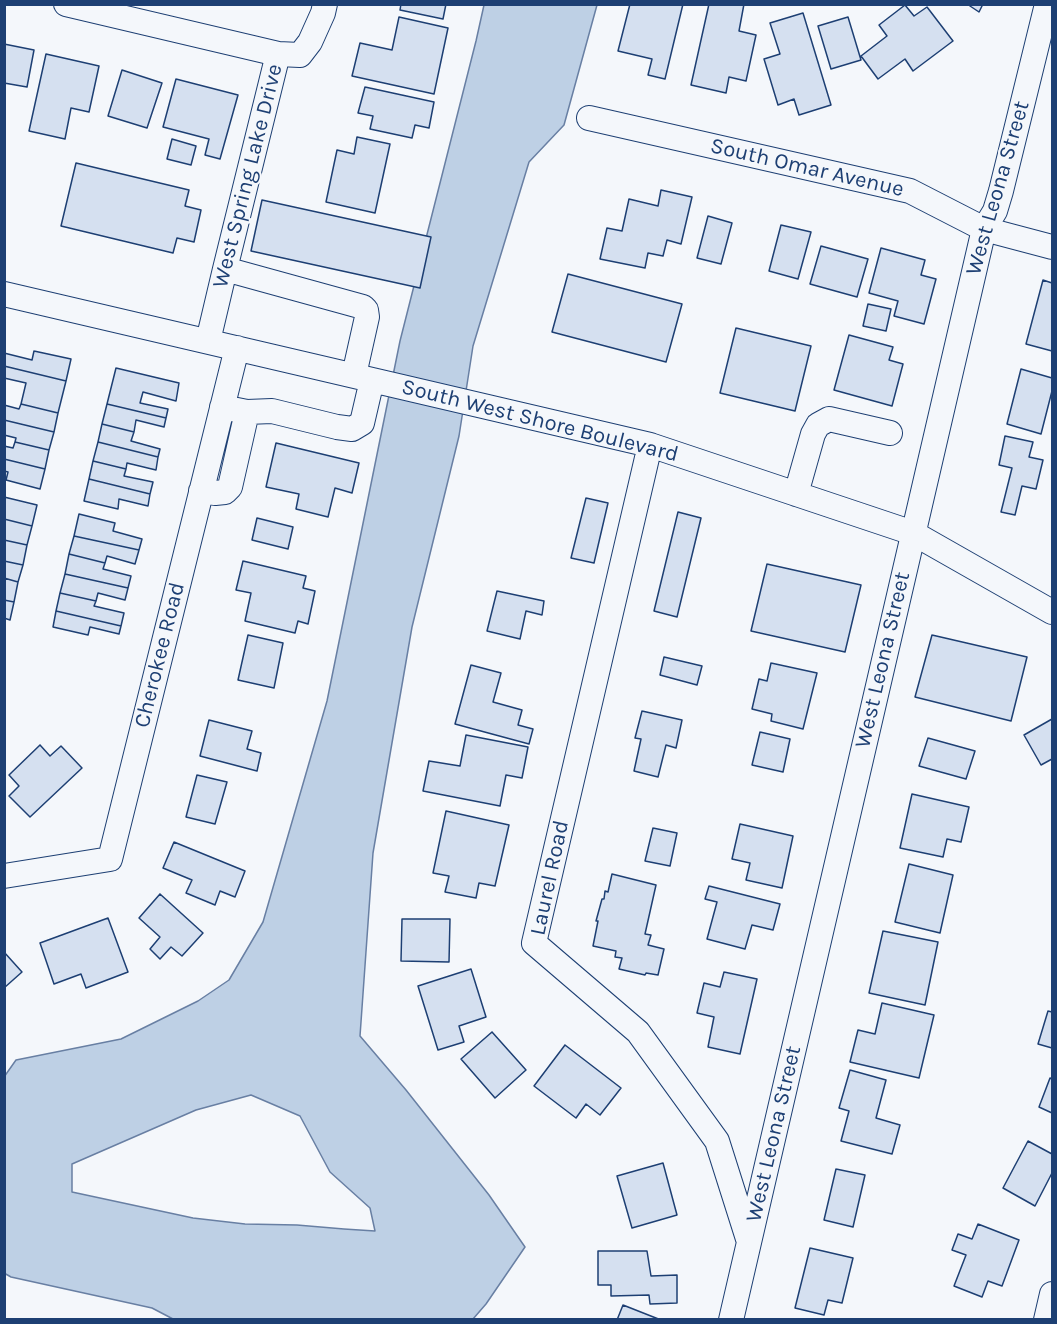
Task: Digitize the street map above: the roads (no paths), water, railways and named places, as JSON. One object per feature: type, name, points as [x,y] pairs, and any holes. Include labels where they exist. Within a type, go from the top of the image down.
[{"type":"street","points":[[66,4],[278,54]]},
{"type":"street","name":"West Spring Lake Drive","points":[[208,341],[278,54],[300,55],[310,42],[325,4]]},
{"type":"street","name":"West Leona Street","points":[[731,1320],[984,229],[995,211],[1001,191],[1047,4]]},
{"type":"street","name":"South Omar Avenue","points":[[589,118],[910,191],[984,229],[1053,248]]},
{"type":"street","points":[[222,407],[247,412],[272,411],[352,429],[362,423],[367,317],[363,307],[225,269]]},
{"type":"street","name":"South West Shore Boulevard","points":[[4,294],[650,445],[913,533],[1053,612]]},
{"type":"street","name":"Cherokee Road","points":[[4,876],[110,859],[237,348]]},
{"type":"street","points":[[201,491],[225,492],[230,487],[247,412]]},
{"type":"street","points":[[796,494],[813,435],[819,425],[829,419],[890,433]]},
{"type":"street","name":"Laurel Road","points":[[650,445],[534,943],[638,1032],[717,1141],[749,1242]]},
{"type":"street","points":[[210,455],[236,460]]},
{"type":"street","points":[[1046,1320],[1053,1294]]},
{"type":"water","points":[[484,5],[597,5],[564,125],[529,162],[473,346],[459,436],[412,627],[373,853],[360,1036],[489,1195],[525,1247],[473,1319],[173,1319],[152,1308],[11,1277],[4,1273],[4,1077],[16,1060],[121,1039],[198,1001],[229,980],[263,922],[327,701],[400,341]],"holes":[[[251,1095],[300,1116],[330,1172],[370,1208],[375,1231],[245,1224],[193,1218],[72,1192],[72,1164],[196,1110]]]}]
